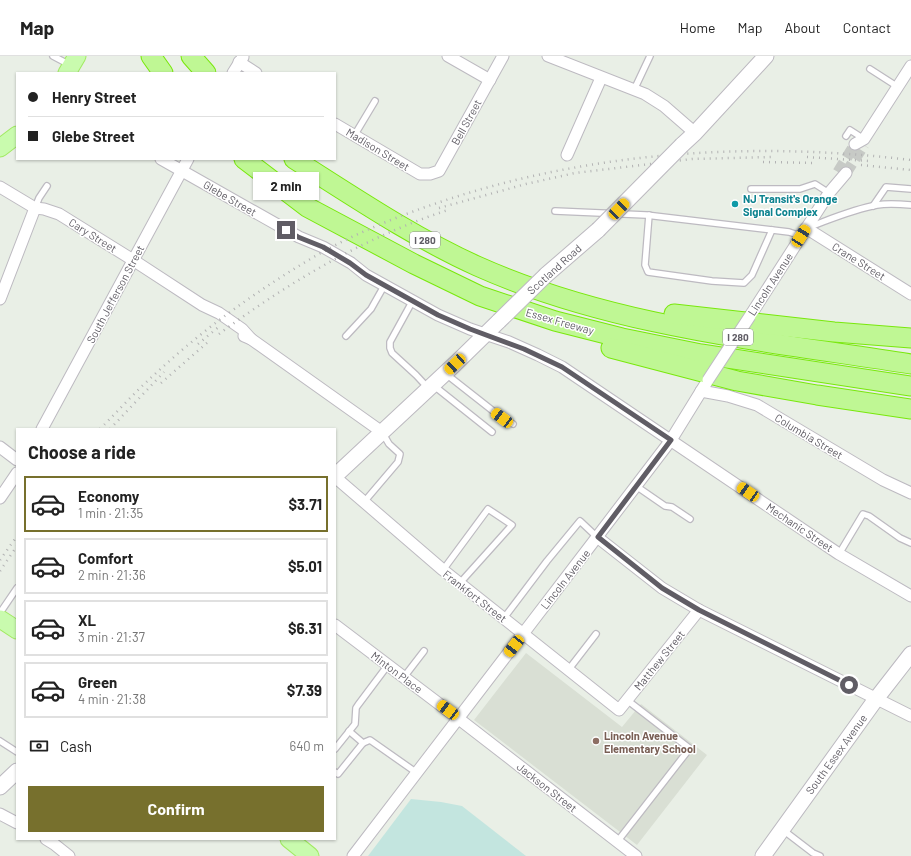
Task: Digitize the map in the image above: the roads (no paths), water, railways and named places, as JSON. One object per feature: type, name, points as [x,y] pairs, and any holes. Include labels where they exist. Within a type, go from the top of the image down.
[{"type":"highway","points":[[151,56],[162,72]]},
{"type":"highway","points":[[191,56],[205,72]]},
{"type":"highway","name":"Essex Freeway","points":[[245,160],[307,207],[414,264],[480,296],[555,321],[622,338],[701,354],[911,386]]},
{"type":"highway","name":"Essex Freeway","points":[[296,160],[373,210],[432,243],[477,266],[514,281],[567,299],[628,317],[676,327],[911,364]]},
{"type":"highway","points":[[480,296],[583,341],[737,381],[911,409]]},
{"type":"highway","points":[[567,299],[697,317],[834,332],[911,338]]},
{"type":"main road","name":"Scotland Road","points":[[336,475],[446,373],[546,275],[598,230],[695,133],[766,56]]},
{"type":"main road","points":[[0,148],[16,136]]},
{"type":"main road","points":[[0,619],[16,629]]},
{"type":"main road","name":"South Essex Avenue","points":[[763,856],[876,699],[911,654]]},
{"type":"main road","points":[[0,787],[16,772]]},
{"type":"main road","points":[[290,840],[310,856]]},
{"type":"street","points":[[448,56],[490,80]]},
{"type":"street","name":"Bell Street","points":[[420,174],[430,174],[439,171],[503,56]]},
{"type":"street","points":[[548,56],[645,94],[664,106],[695,133]]},
{"type":"street","points":[[234,72],[241,59],[255,72]]},
{"type":"street","points":[[861,143],[898,86],[910,72]]},
{"type":"street","points":[[567,155],[601,78]]},
{"type":"street","name":"Madison Street","points":[[336,125],[420,174]]},
{"type":"street","name":"Glebe Street","points":[[163,160],[298,237],[323,247],[350,263],[366,275],[412,302],[438,315],[486,334]]},
{"type":"street","name":"South Jefferson Street","points":[[43,428],[188,160]]},
{"type":"street","name":"Lincoln Avenue","points":[[353,856],[671,440],[842,172]]},
{"type":"street","name":"Cary Street","points":[[0,187],[35,208],[44,209],[59,214],[133,260],[202,305],[214,318],[236,333],[251,339],[382,432]]},
{"type":"street","points":[[0,299],[35,208]]},
{"type":"street","name":"Crane Street","points":[[804,232],[911,294]]},
{"type":"street","name":"Mechanic Street","points":[[486,334],[538,355],[562,367],[839,554],[911,596]]},
{"type":"street","name":"Columbia Street","points":[[701,391],[728,396],[757,405],[883,480],[911,493]]},
{"type":"street","points":[[0,447],[16,459]]},
{"type":"street","points":[[0,498],[16,474]]},
{"type":"street","name":"Frankfort Street","points":[[336,477],[443,570],[619,710]]},
{"type":"street","points":[[598,537],[662,588],[699,610],[911,716]]},
{"type":"street","name":"Matthew Street","points":[[619,710],[699,610]]},
{"type":"street","name":"Minton Place","points":[[336,626],[459,719]]},
{"type":"street","name":"Jackson Street","points":[[459,719],[636,856]]},
{"type":"street","points":[[0,814],[16,822]]},
{"type":"street","points":[[48,840],[69,856]]},
{"type":"lane","points":[[53,56],[72,65]]},
{"type":"lane","points":[[634,90],[650,56]]},
{"type":"lane","points":[[870,69],[898,86]]},
{"type":"lane","points":[[354,136],[375,102]]},
{"type":"lane","points":[[846,136],[850,130],[861,143]]},
{"type":"lane","points":[[751,189],[800,189],[815,184],[829,193]]},
{"type":"lane","points":[[35,208],[39,198],[47,186]]},
{"type":"lane","points":[[873,206],[886,187],[911,189]]},
{"type":"lane","points":[[555,211],[649,216],[789,232],[804,232],[861,209],[873,206],[911,204]]},
{"type":"lane","points":[[649,216],[645,265],[648,272],[712,281],[744,283],[752,275],[772,230]]},
{"type":"lane","points":[[346,336],[370,309],[384,286]]},
{"type":"lane","points":[[412,302],[390,342],[392,353],[431,387],[492,432]]},
{"type":"lane","points":[[446,373],[502,418],[513,424]]},
{"type":"lane","points":[[364,502],[398,462],[400,454],[389,444],[382,432]]},
{"type":"lane","points":[[636,486],[665,506],[672,507],[690,519]]},
{"type":"lane","points":[[443,570],[488,509],[512,525],[460,584]]},
{"type":"lane","points":[[839,554],[863,514],[869,516],[900,538],[911,542]]},
{"type":"lane","points":[[504,618],[547,561],[580,521],[598,537]]},
{"type":"lane","points":[[0,613],[16,589]]},
{"type":"lane","points":[[569,669],[596,634]]},
{"type":"lane","points":[[404,677],[424,651]]},
{"type":"lane","points":[[336,748],[355,724],[356,708],[388,665]]},
{"type":"lane","points":[[617,842],[688,752],[689,748],[627,700]]},
{"type":"lane","points":[[349,731],[363,743]]},
{"type":"lane","points":[[336,773],[338,774],[363,743],[370,740],[417,773]]},
{"type":"lane","points":[[0,741],[16,751]]},
{"type":"lane","points":[[782,829],[820,856]]},
{"type":"tunnel","points":[[838,172],[855,144]]},
{"type":"tunnel","points":[[846,173],[864,145]]},
{"type":"railway","points":[[101,428],[172,358],[210,327],[270,284],[343,241],[393,219],[443,201],[500,184],[557,171],[616,161],[674,155],[733,151],[793,151],[852,154],[911,160]]},
{"type":"railway","points":[[439,208],[526,184],[575,173],[692,159],[771,157]]},
{"type":"railway","points":[[807,157],[869,161]]},
{"type":"railway","points":[[763,162],[815,163]]},
{"type":"railway","points":[[861,165],[911,170]]},
{"type":"railway","points":[[219,334],[300,279],[358,247],[387,233],[448,210]]},
{"type":"railway","points":[[198,344],[221,325]]},
{"type":"railway","points":[[161,383],[208,342]]},
{"type":"railway","points":[[111,428],[164,372]]},
{"type":"railway","points":[[0,560],[16,537]]},
{"type":"railway","points":[[0,571],[16,547]]},
{"type":"place","name":"NJ Transit's Orange Signal Complex","points":[[735,204]]},
{"type":"place","name":"Lincoln Avenue Elementary School","points":[[596,741]]}]
